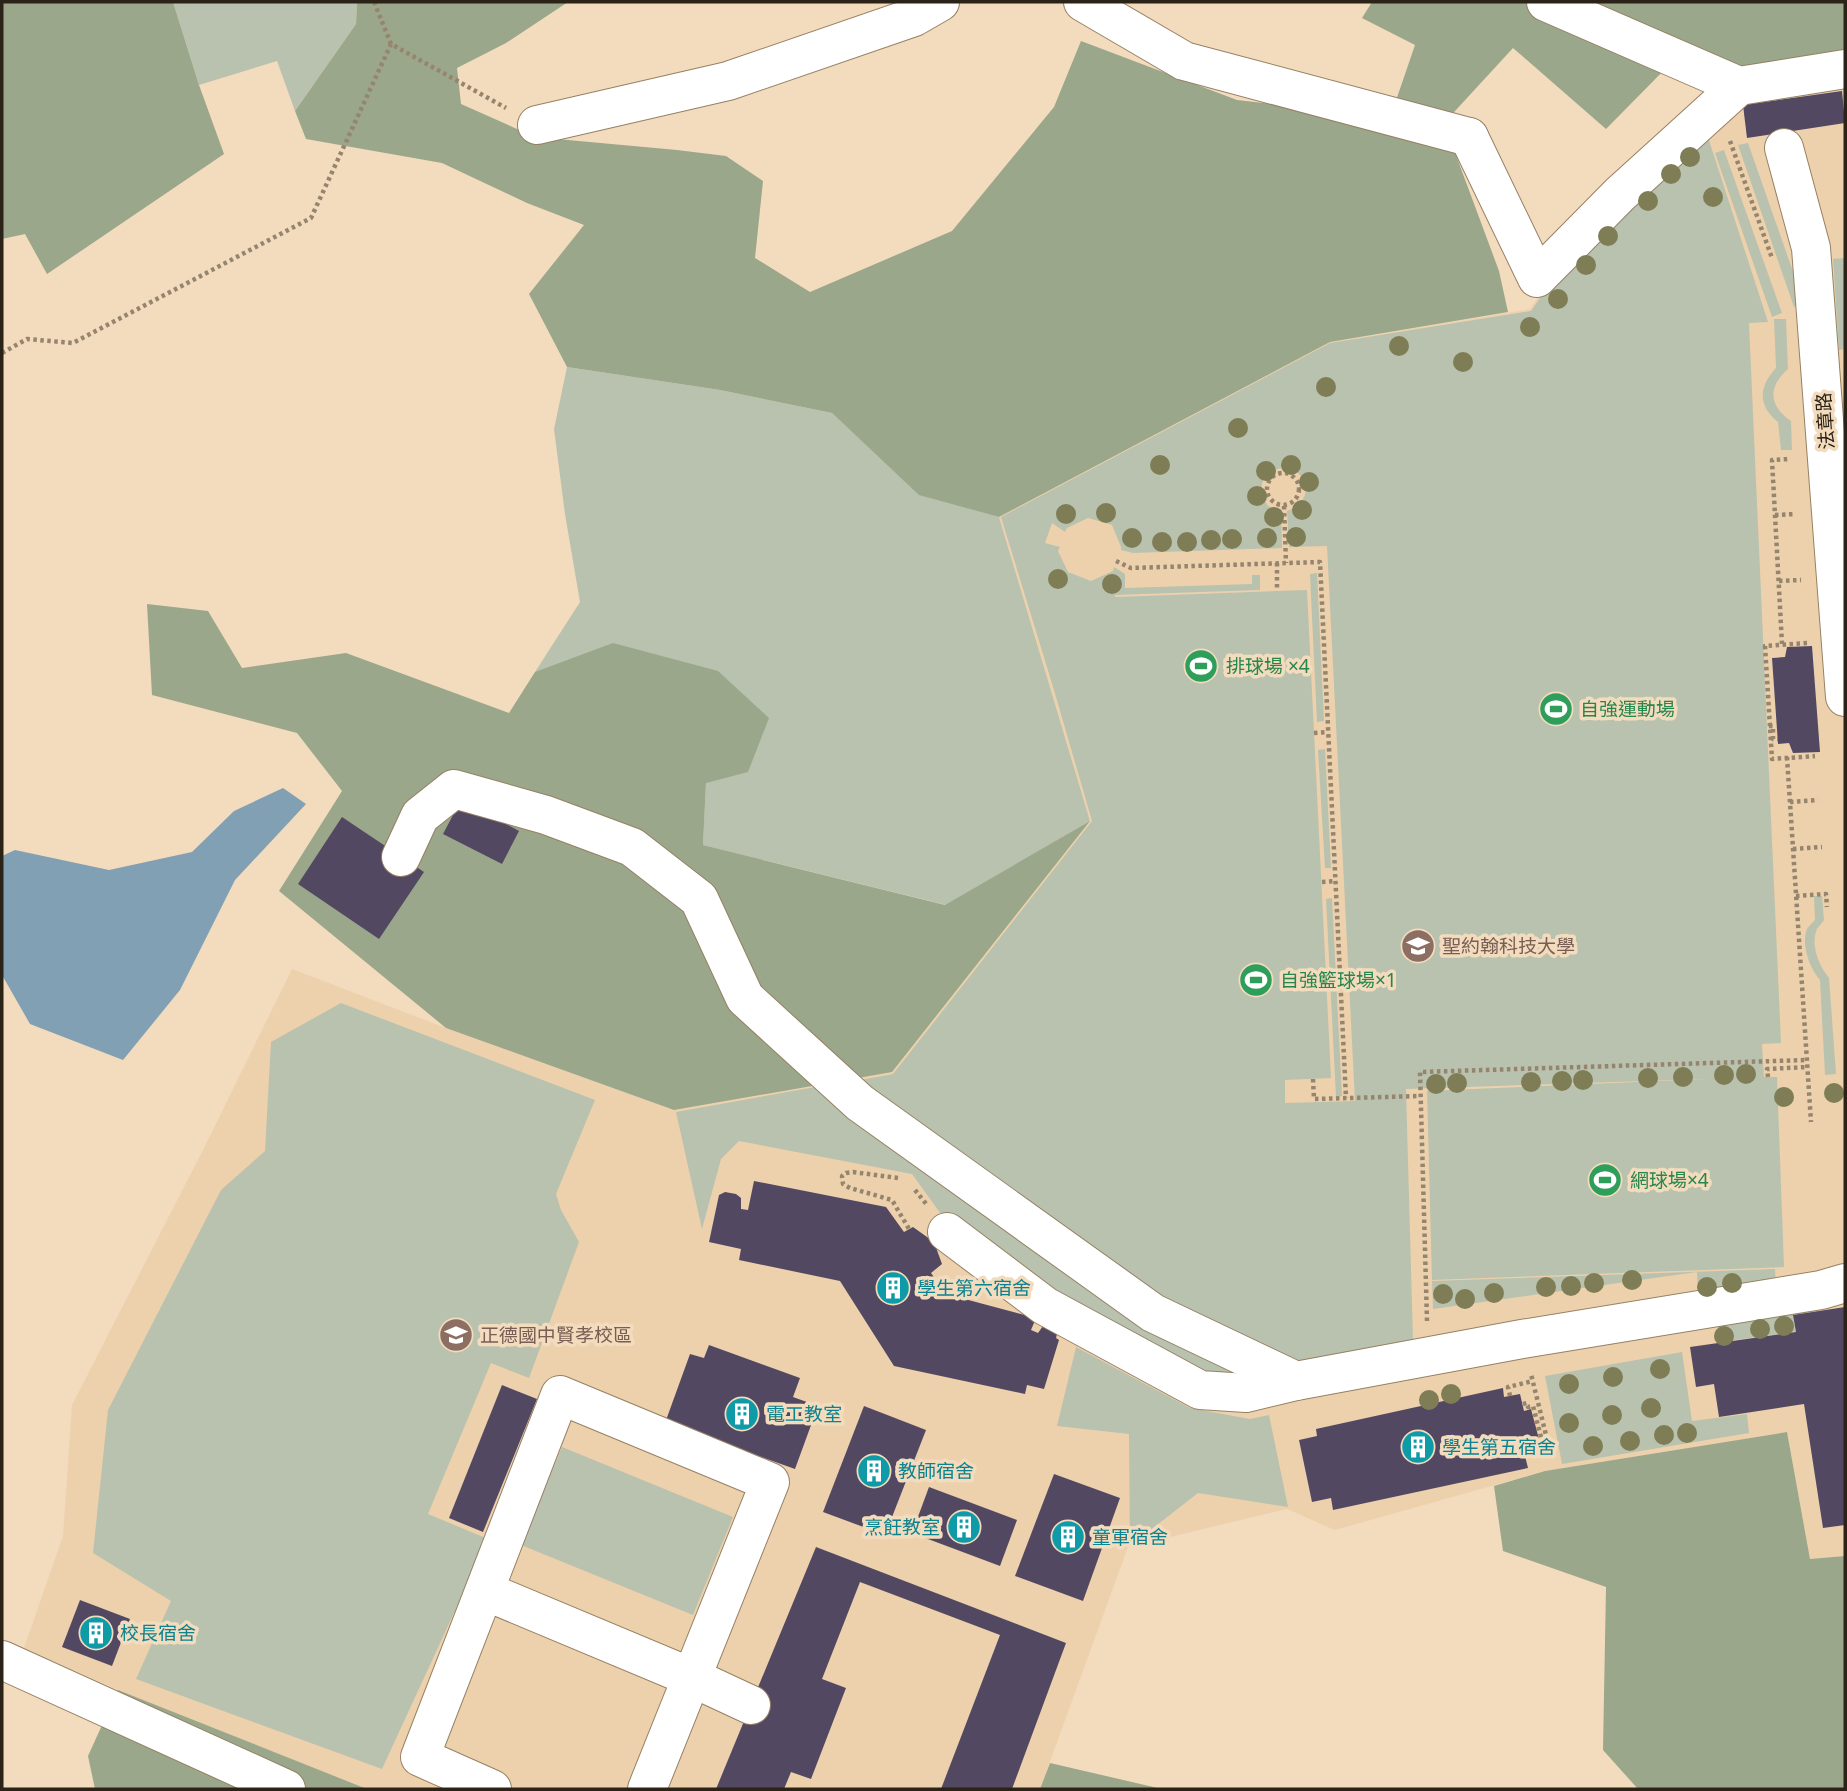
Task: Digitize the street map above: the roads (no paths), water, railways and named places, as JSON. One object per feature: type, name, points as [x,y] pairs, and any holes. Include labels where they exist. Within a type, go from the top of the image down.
[{"type":"street","points":[[537,125],[728,81],[914,17],[940,2]]},
{"type":"street","points":[[1083,2],[1184,61],[1469,137],[1537,278],[1620,194],[1739,86]]},
{"type":"street","points":[[1546,2],[1739,86],[1845,69]]},
{"type":"street","points":[[1300,92],[1443,130]]},
{"type":"street","name":"法章路","points":[[1784,148],[1811,248],[1834,397],[1845,697]]},
{"type":"street","points":[[401,857],[420,816],[454,789],[546,815],[632,847],[699,899],[745,998],[860,1104],[1153,1313],[1296,1381]]},
{"type":"street","points":[[947,1232],[1045,1307],[1200,1390],[1246,1393],[1428,1356],[1821,1290],[1845,1283]]},
{"type":"street","points":[[492,1789],[420,1757],[560,1395],[770,1482],[647,1789]]},
{"type":"street","points":[[485,1591],[751,1705]]},
{"type":"street","points":[[2,1660],[286,1789]]},
{"type":"water","points":[[283,788],[306,804],[235,880],[180,990],[123,1060],[30,1024],[2,975],[2,856],[15,850],[109,870],[192,852],[234,811]]},
{"type":"place","name":"排球場 ×4","points":[[1201,666]]},
{"type":"place","name":"自強運動場","points":[[1556,709]]},
{"type":"place","name":"聖約翰科技大學","points":[[1418,946]]},
{"type":"place","name":"自強籃球場×1","points":[[1256,980]]},
{"type":"place","name":"網球場×4","points":[[1605,1180]]},
{"type":"place","name":"學生第六宿舍","points":[[893,1288]]},
{"type":"place","name":"正德國中賢孝校區","points":[[456,1335]]},
{"type":"place","name":"電工教室","points":[[742,1414]]},
{"type":"place","name":"學生第五宿舍","points":[[1418,1447]]},
{"type":"place","name":"教師宿舍","points":[[874,1471]]},
{"type":"place","name":"烹飪教室","points":[[964,1527]]},
{"type":"place","name":"童軍宿舍","points":[[1068,1537]]},
{"type":"place","name":"校長宿舍","points":[[96,1633]]}]
